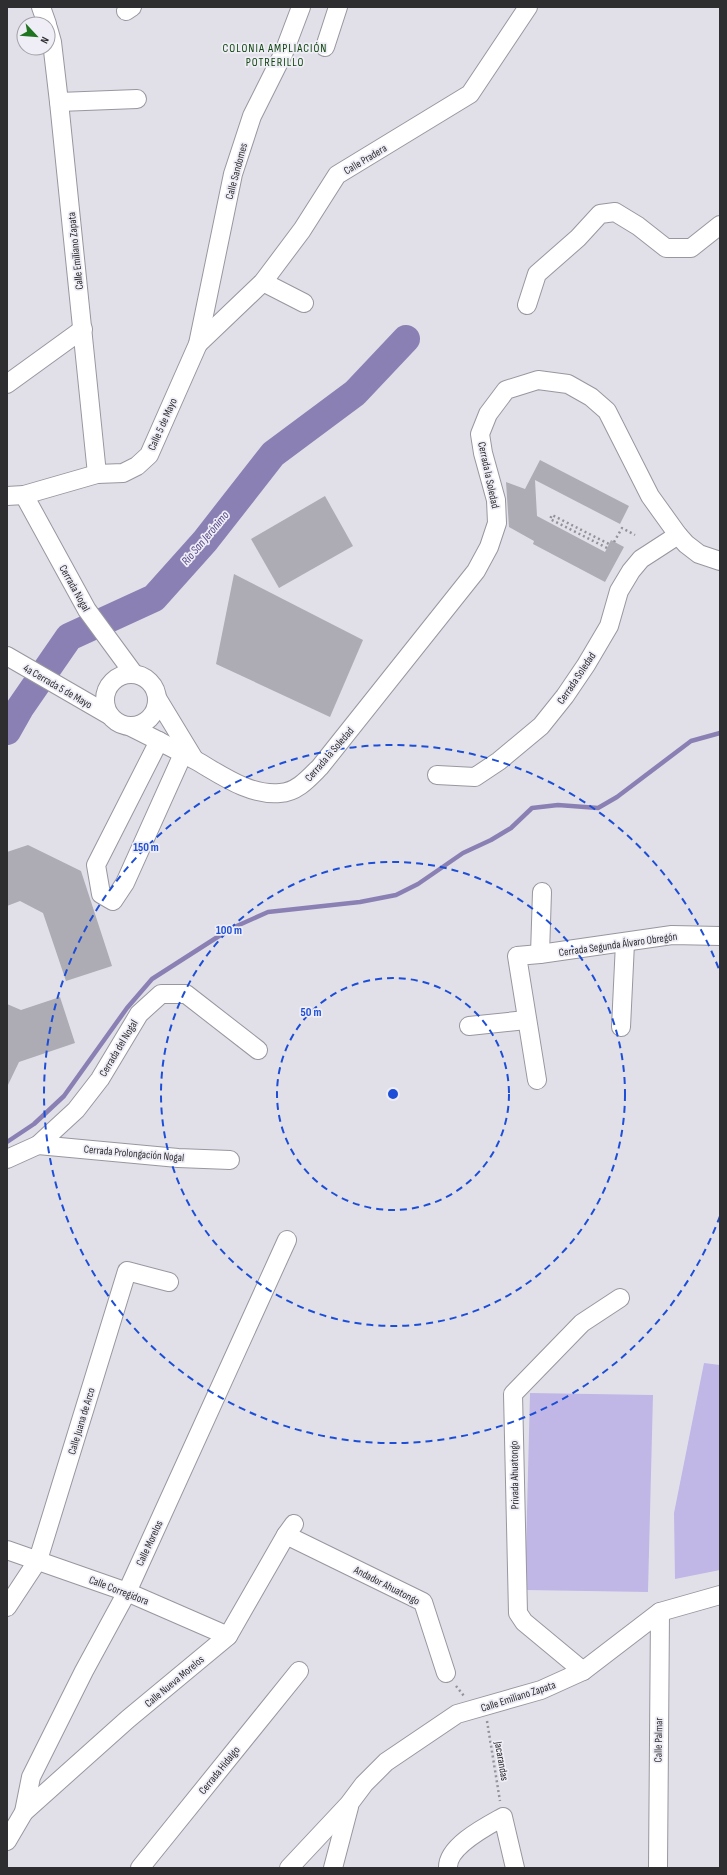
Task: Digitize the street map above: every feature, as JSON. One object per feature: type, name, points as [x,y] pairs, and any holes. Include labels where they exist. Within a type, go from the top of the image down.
[{"type":"street","name":"Calle Sandomes","points":[[198,344],[233,174],[252,116],[284,52],[301,7]]},
{"type":"street","points":[[325,47],[338,7]]},
{"type":"street","name":"Calle Pradera","points":[[198,344],[263,282],[302,230],[337,176],[470,94],[528,7]]},
{"type":"street","name":"Calle Emiliano Zapata","points":[[54,56],[97,474]]},
{"type":"street","points":[[59,102],[137,99]]},
{"type":"street","points":[[527,305],[537,274],[578,238],[600,214],[615,212],[638,226],[666,248],[691,248],[720,224]]},
{"type":"street","points":[[263,282],[304,303]]},
{"type":"street","points":[[7,384],[83,329]]},
{"type":"street","name":"Calle 5 de Mayo","points":[[16,495],[97,474],[123,473],[137,466],[149,455],[198,344]]},
{"type":"street","name":"Cerrada la Soledad","points":[[129,726],[242,786],[267,793],[280,793],[296,789],[320,767],[476,571],[489,547],[497,523],[496,500],[483,454],[480,434],[488,414],[506,390],[538,380],[568,384],[591,398],[607,411],[650,496],[678,535],[686,544],[700,554],[720,561]]},
{"type":"street","name":"Cerrada Nogal","points":[[16,495],[86,610],[103,635],[134,674]]},
{"type":"street","name":"Cerrada Soledad","points":[[437,775],[475,777],[499,762],[541,726],[565,696],[586,665],[609,626],[619,591],[630,572],[641,559],[678,535]]},
{"type":"street","name":"4a Cerrada 5 de Mayo","points":[[7,656],[110,716]]},
{"type":"street","points":[[157,698],[156,707],[152,716],[146,722],[138,726],[129,726],[118,723],[110,716],[106,708],[106,691],[117,678],[125,675],[134,674],[143,677],[150,682],[188,756],[125,883],[113,901],[101,894],[96,866],[159,741]]},
{"type":"street","points":[[540,954],[542,892]]},
{"type":"street","name":"Cerrada Segunda Álvaro Obregón","points":[[526,1020],[517,956],[625,943],[672,935],[720,936]]},
{"type":"street","points":[[621,1027],[625,943]]},
{"type":"street","name":"Cerrada del Nogal","points":[[7,1159],[38,1145],[76,1110],[100,1079],[138,1014],[162,994],[186,994],[258,1050]]},
{"type":"street","points":[[469,1026],[526,1020],[537,1080]]},
{"type":"street","name":"Cerrada Prolongación Nogal","points":[[38,1145],[178,1158],[230,1160]]},
{"type":"street","name":"Calle Morelos","points":[[7,1841],[24,1812],[31,1777],[84,1671],[127,1592],[287,1240]]},
{"type":"street","name":"Calle Juana de Arco","points":[[7,1606],[38,1560],[127,1271],[169,1282]]},
{"type":"street","name":"Privada Ahuatongo","points":[[584,1671],[524,1622],[518,1613],[513,1394],[582,1323],[620,1298]]},
{"type":"street","name":"Calle Nueva Morelos","points":[[24,1812],[128,1719],[228,1636],[290,1530]]},
{"type":"street","name":"Andador Ahuatongo","points":[[290,1530],[423,1602],[446,1673]]},
{"type":"street","name":"Calle Corregidora","points":[[7,1550],[127,1592],[228,1636]]},
{"type":"street","name":"Calle Emiliano Zapata","points":[[289,1868],[349,1804],[364,1784],[386,1762],[457,1714],[541,1690],[584,1671],[660,1612],[720,1595]]},
{"type":"street","name":"Calle Palmar","points":[[658,1868],[660,1612]]},
{"type":"street","name":"Cerrada Hidalgo","points":[[140,1868],[299,1671]]},
{"type":"street","points":[[333,1868],[349,1804]]},
{"type":"street","points":[[448,1868],[448,1865],[456,1850],[469,1836],[503,1817],[515,1868]]},
{"type":"path","points":[[607,548],[550,519],[552,515],[609,544]]},
{"type":"path","points":[[614,542],[622,528],[635,535]]},
{"type":"path","points":[[446,1673],[480,1708]]},
{"type":"path","name":"Jacarandas","points":[[480,1708],[503,1817]]},
{"type":"shaded area","points":[[704,1363],[720,1365],[720,1570],[675,1579],[674,1513]]},
{"type":"shaded area","points":[[530,1393],[653,1395],[648,1592],[525,1590]]},
{"type":"building","points":[[540,460],[629,506],[620,524],[535,480],[537,516],[605,552],[611,540],[624,547],[605,582],[533,544],[534,541],[509,527],[506,482],[525,489]]},
{"type":"building","points":[[325,496],[353,546],[279,588],[251,539]]},
{"type":"building","points":[[234,574],[363,640],[330,717],[216,664]]},
{"type":"building","points":[[28,845],[81,871],[112,966],[66,981],[43,913],[20,901],[7,906],[7,852]]},
{"type":"building","points":[[60,997],[75,1043],[19,1062],[7,1087],[7,1004],[21,1010]]},
{"type":"waterway","name":"Río San Jerónimo","points":[[7,731],[20,708],[69,637],[154,598],[205,541],[273,454],[355,393],[406,339]]},
{"type":"waterway","points":[[7,1142],[34,1124],[64,1096],[127,1008],[152,979],[230,929],[268,912],[360,902],[396,895],[418,884],[463,853],[491,840],[511,828],[532,808],[558,805],[598,808],[617,797],[691,741],[720,733]]},
{"type":"district","name":"COLONIA AMPLIACIÓN POTRERILLO","points":[[275,55]]}]
